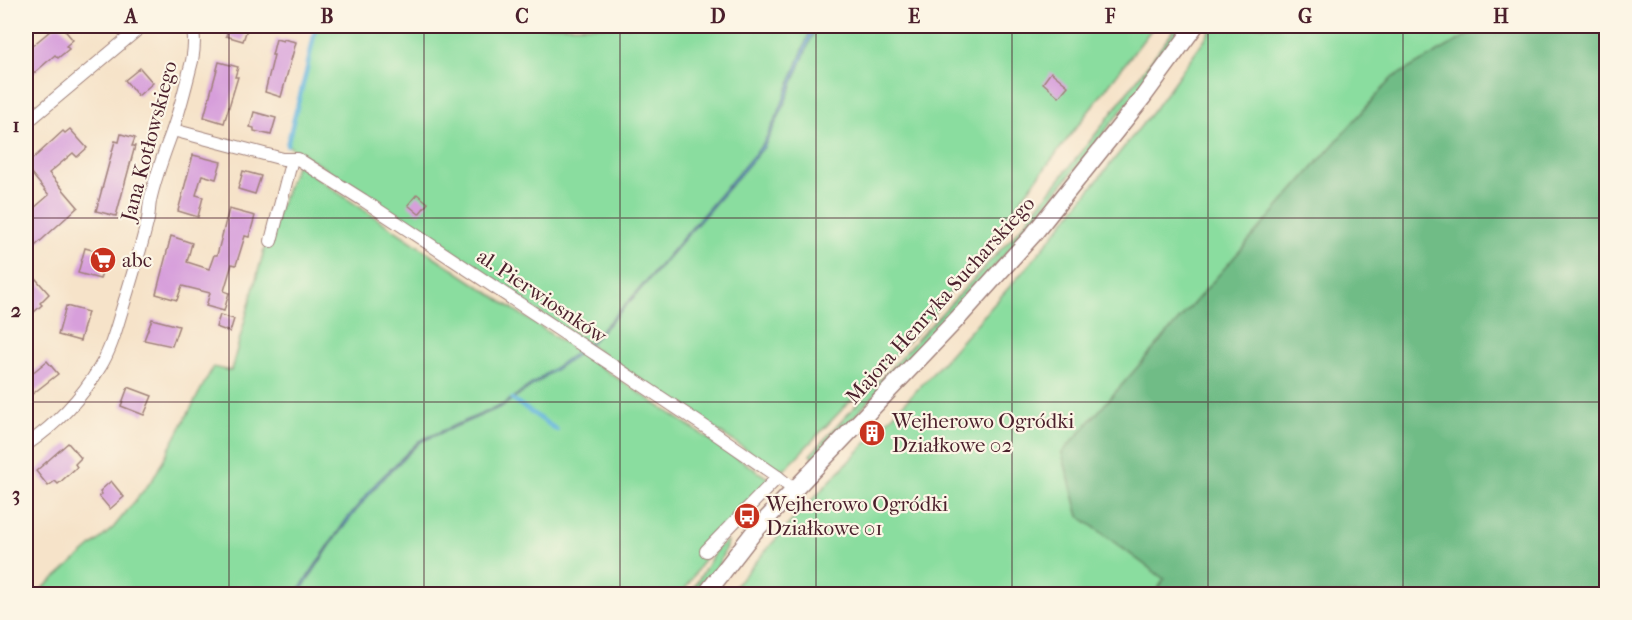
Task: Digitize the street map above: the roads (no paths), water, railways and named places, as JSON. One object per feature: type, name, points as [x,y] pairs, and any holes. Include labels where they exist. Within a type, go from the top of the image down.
[{"type":"street","points":[[26,123],[142,26]]},
{"type":"street","name":"Jana Kotłowskiego","points":[[26,445],[63,416],[80,398],[101,365],[111,342],[126,298],[163,153],[173,130],[192,60],[194,45],[191,26]]},
{"type":"street","name":"Majora Henryka Sucharskiego","points":[[706,594],[754,532],[953,323],[1032,236],[1143,97],[1195,26]]},
{"type":"street","name":"al. Pierwiosnków","points":[[173,130],[287,159],[298,159],[777,476],[794,490]]},
{"type":"street","points":[[271,241],[287,159]]},
{"type":"street","points":[[706,551],[777,476]]},
{"type":"water","points":[[812,26],[816,26],[782,110],[764,147],[634,297],[590,344],[578,354],[503,406],[420,442],[359,507],[302,589],[296,594],[346,520],[376,483],[419,441],[502,405],[588,344],[636,293],[763,144],[778,114]]},
{"type":"waterway","points":[[287,145],[316,26]]},
{"type":"waterway","points":[[512,399],[557,430]]},
{"type":"place","name":"abc","points":[[103,260]]},
{"type":"place","name":"Wejherowo Ogródki Działkowe 02","points":[[872,433]]},
{"type":"place","name":"Wejherowo Ogródki Działkowe 01","points":[[747,516]]}]
